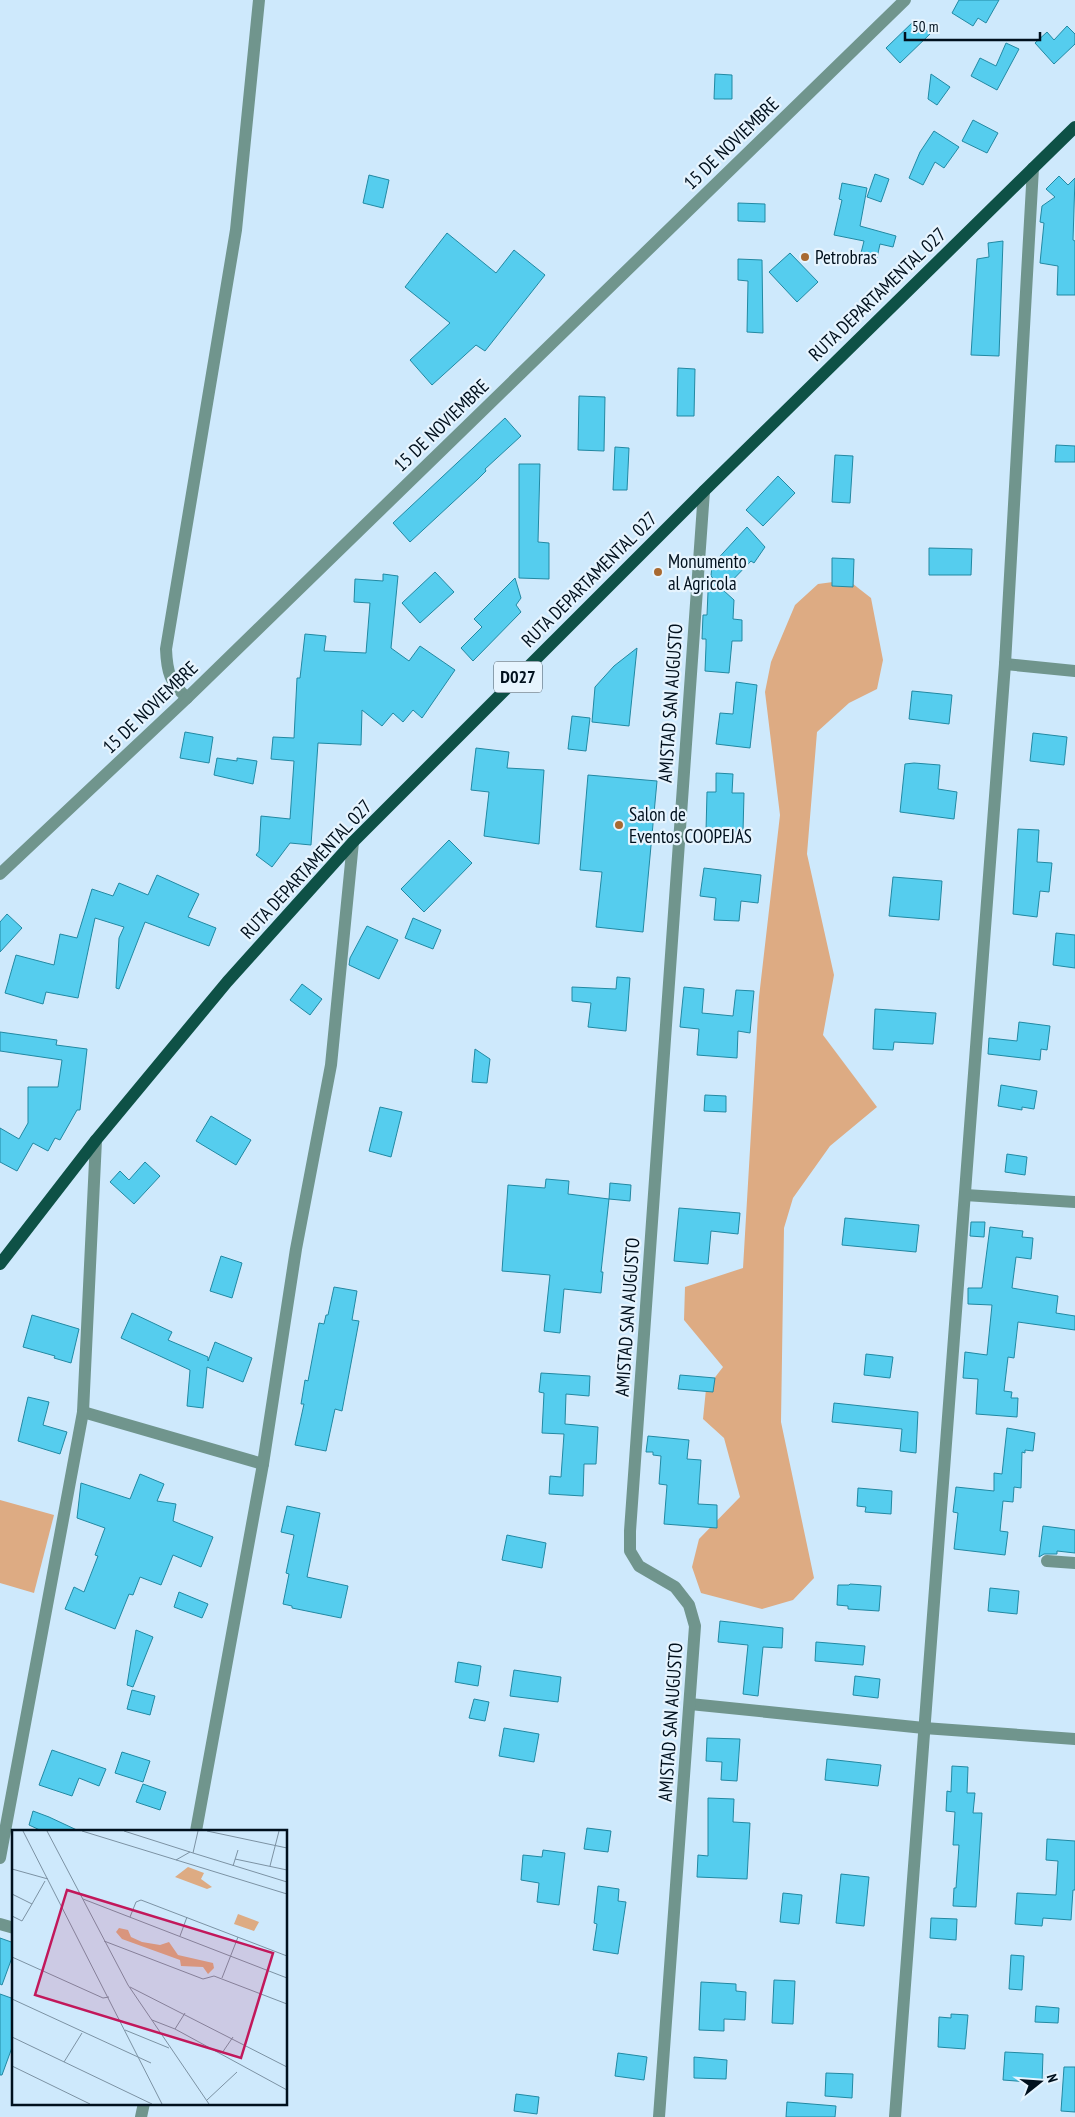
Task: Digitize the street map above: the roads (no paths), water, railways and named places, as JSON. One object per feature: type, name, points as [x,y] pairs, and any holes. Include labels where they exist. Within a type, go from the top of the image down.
[{"type":"main road","name":"RUTA DEPARTAMENTAL 027","points":[[0,1264],[96,1140],[227,982],[353,842],[704,490],[1075,127]]},
{"type":"street","points":[[187,698],[174,686],[166,665],[166,649],[236,230],[259,0]]},
{"type":"street","name":"15 DE NOVIEMBRE","points":[[0,874],[187,698],[905,0]]},
{"type":"street","points":[[895,2117],[1005,664],[1033,168]]},
{"type":"street","name":"AMISTAD SAN AUGUSTO","points":[[659,2117],[695,1626],[689,1605],[675,1587],[639,1566],[630,1551],[704,490]]},
{"type":"street","points":[[1005,664],[1075,671]]},
{"type":"street","points":[[196,1830],[263,1464],[296,1249],[331,1065],[353,842]]},
{"type":"street","points":[[0,1858],[84,1412],[96,1140]]},
{"type":"street","points":[[966,1195],[1075,1202]]},
{"type":"street","points":[[84,1412],[263,1464]]},
{"type":"street","points":[[1047,1560],[1075,1563]]},
{"type":"street","points":[[690,1704],[924,1728],[1075,1739]]},
{"type":"street","points":[[141,2117],[144,2104]]},
{"type":"place","name":"Petrobras","points":[[805,257]]},
{"type":"place","name":"Monumento al Agricola","points":[[658,572]]},
{"type":"place","name":"Salon de Eventos COOPEJAS","points":[[619,825]]}]
